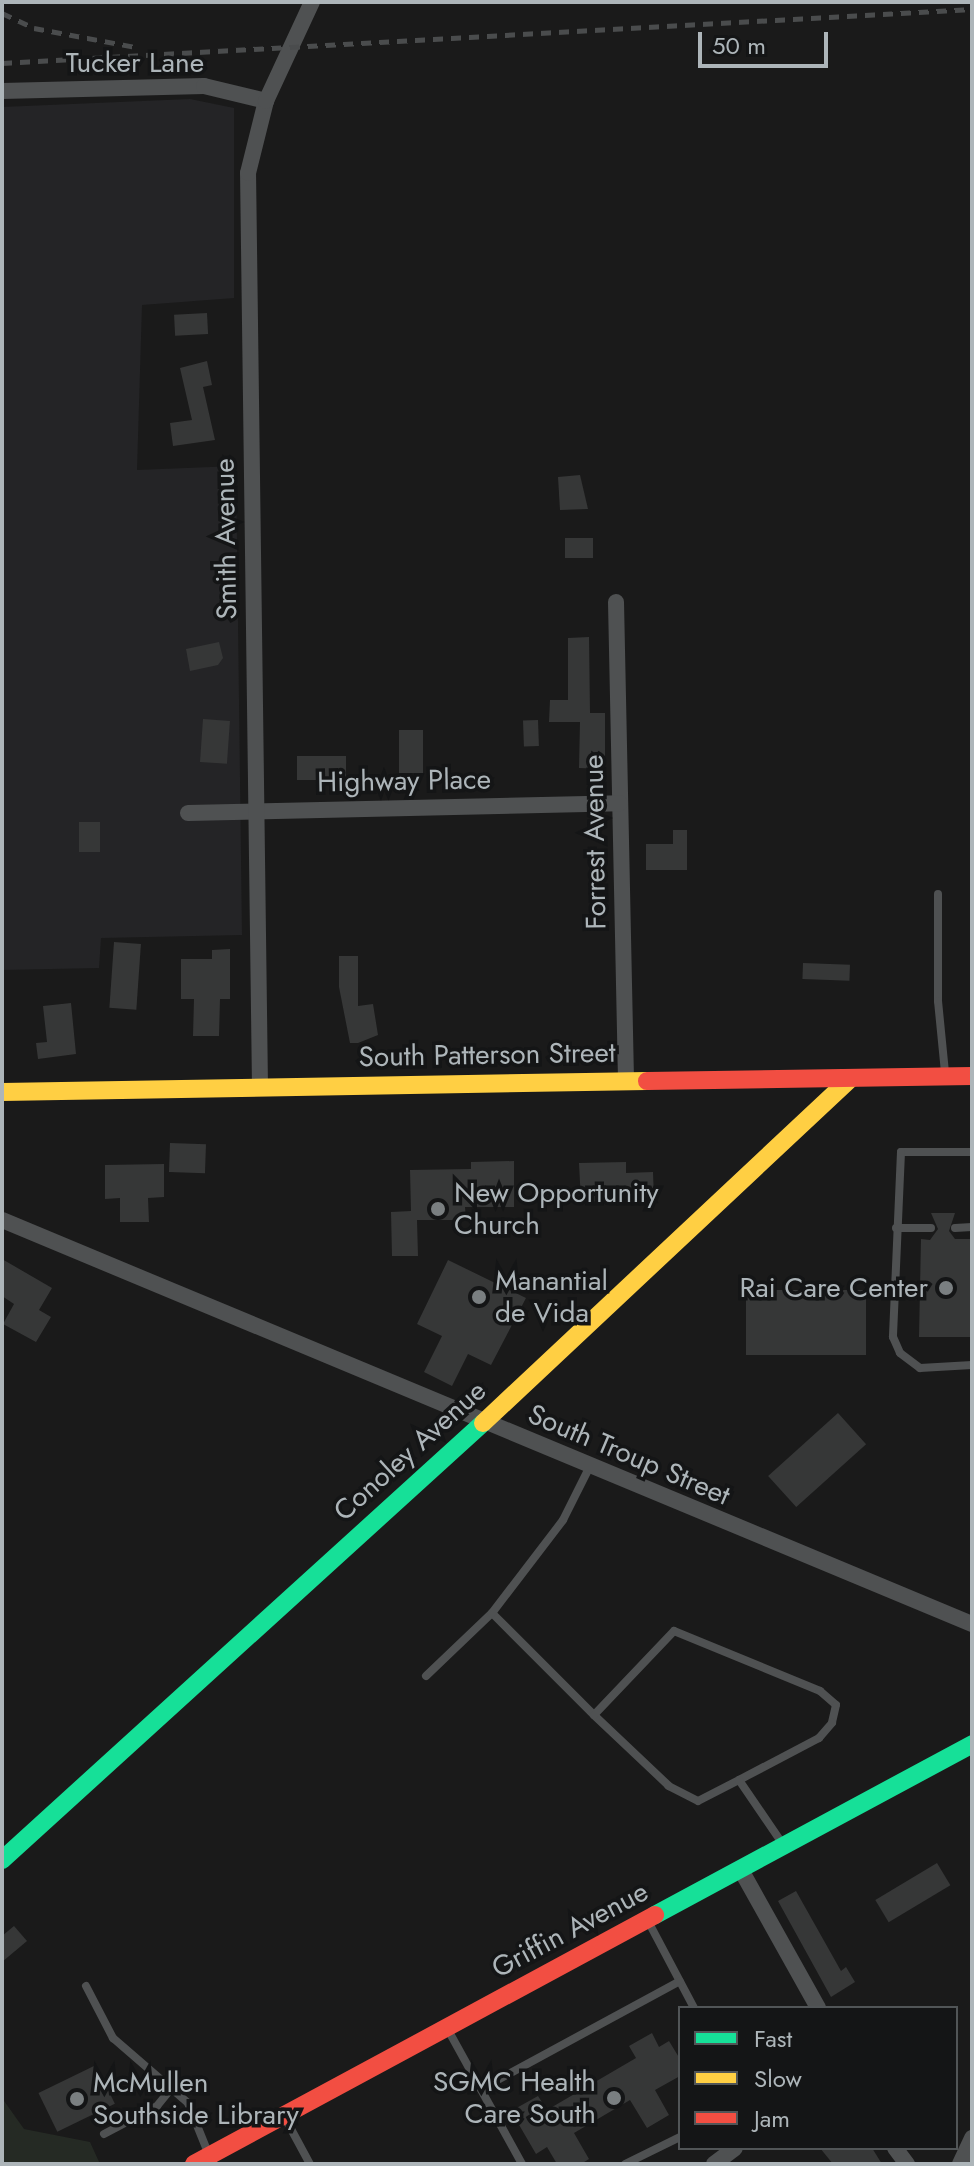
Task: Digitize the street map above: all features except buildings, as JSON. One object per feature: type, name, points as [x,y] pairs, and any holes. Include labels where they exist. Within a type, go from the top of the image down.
[{"type":"main road","name":"South Patterson Street","points":[[2,1092],[972,1076]]},
{"type":"main road","name":"Conoley Avenue","points":[[2,1860],[482,1423],[851,1078]]},
{"type":"main road","name":"Griffin Avenue","points":[[202,2160],[972,1744]]},
{"type":"street","name":"Smith Avenue","points":[[260,1087],[247,228],[251,150],[266,101],[312,2]]},
{"type":"street","name":"Tucker Lane","points":[[2,91],[204,86],[266,101]]},
{"type":"street","name":"Forrest Avenue","points":[[616,602],[626,1082]]},
{"type":"street","name":"Highway Place","points":[[188,813],[256,809],[620,803]]},
{"type":"street","name":"South Troup Street","points":[[2,1220],[589,1468],[972,1624]]},
{"type":"street","points":[[741,1870],[817,2006]]},
{"type":"street","points":[[960,2164],[972,2138]]},
{"type":"street","points":[[714,2164],[732,2150]]},
{"type":"lane","points":[[938,894],[938,1001],[945,1076]]},
{"type":"lane","points":[[972,1152],[901,1152],[893,1337],[900,1353],[920,1368],[972,1365]]},
{"type":"lane","points":[[955,1228],[972,1227]]},
{"type":"lane","points":[[896,1228],[931,1228]]},
{"type":"lane","points":[[426,1676],[492,1613],[563,1520],[589,1468]]},
{"type":"lane","points":[[492,1613],[594,1715],[669,1786],[698,1801],[819,1738],[832,1723],[836,1705],[820,1691],[674,1631],[594,1715]]},
{"type":"lane","points":[[739,1780],[784,1846]]},
{"type":"lane","points":[[648,1920],[693,2006]]},
{"type":"lane","points":[[481,2089],[680,1981]]},
{"type":"lane","points":[[86,1986],[113,2038],[188,2103],[202,2160]]},
{"type":"lane","points":[[447,2028],[522,2164]]},
{"type":"lane","points":[[104,2134],[157,2106],[171,2089]]},
{"type":"lane","points":[[284,2116],[310,2164]]},
{"type":"lane","points":[[625,2164],[678,2138]]},
{"type":"shaded area","points":[[190,99],[234,108],[234,298],[142,305],[137,470],[236,466],[242,935],[101,938],[99,968],[2,970],[2,107]]},
{"type":"shaded area","points":[[2,2098],[24,2129],[90,2142],[100,2164],[2,2164]]},
{"type":"railway","points":[[2,63],[972,9]]},
{"type":"railway","points":[[2,13],[34,28],[136,47]]},
{"type":"traffic: fast","points":[[2,1860],[483,1423]]},
{"type":"traffic: fast","points":[[655,1915],[972,1744]]},
{"type":"traffic: slow","points":[[483,1423],[851,1078]]},
{"type":"traffic: slow","points":[[2,1092],[647,1081]]},
{"type":"traffic: jam","points":[[647,1081],[972,1076]]},
{"type":"traffic: jam","points":[[194,2164],[655,1915]]},
{"type":"place","name":"New Opportunity Church","points":[[438,1209]]},
{"type":"place","name":"Rai Care Center","points":[[946,1288]]},
{"type":"place","name":"Manantial de Vida","points":[[479,1297]]},
{"type":"place","name":"SGMC Health Care South","points":[[614,2098]]},
{"type":"place","name":"McMullen Southside Library","points":[[77,2099]]}]
